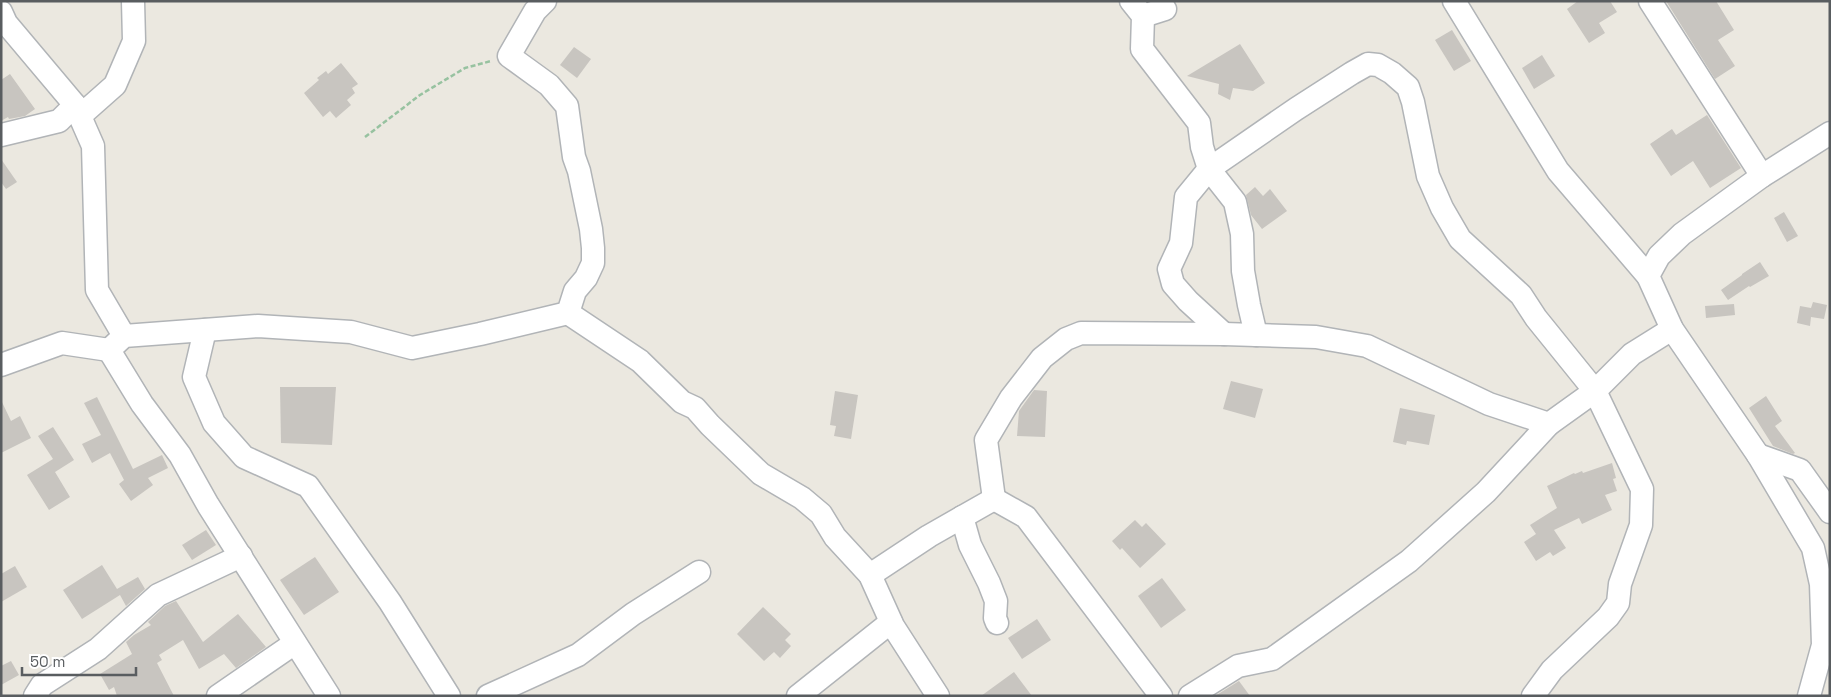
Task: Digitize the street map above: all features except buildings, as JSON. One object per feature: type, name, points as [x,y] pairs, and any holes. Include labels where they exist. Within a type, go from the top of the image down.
[{"type":"street","points":[[1,135],[59,121],[114,85],[134,41],[133,1]]},
{"type":"street","points":[[545,1],[535,11],[509,56],[549,85],[567,106],[574,157],[579,171],[593,248],[593,262],[586,278],[576,292],[568,312]]},
{"type":"street","points":[[1454,1],[1558,171],[1648,276],[1672,328],[1758,455],[1813,548],[1821,584],[1823,645],[1809,696]]},
{"type":"street","points":[[1650,1],[1762,176]]},
{"type":"street","points":[[1165,9],[1137,8],[1142,49],[1199,123],[1202,147],[1209,169],[1235,202],[1242,234],[1243,271],[1256,335]]},
{"type":"street","points":[[1,12],[6,24],[41,62],[78,110],[93,146],[97,290],[116,343],[142,404],[180,455],[208,505],[329,696]]},
{"type":"street","points":[[1224,334],[1183,296],[1174,284],[1170,269],[1181,243],[1186,197],[1209,169],[1296,109],[1368,64],[1378,65],[1392,73],[1408,87],[1413,102],[1428,176],[1442,208],[1460,239],[1521,295],[1536,318],[1595,392],[1642,489],[1641,525],[1620,584],[1618,603],[1608,617],[1552,670],[1533,696]]},
{"type":"street","points":[[1648,276],[1659,256],[1682,234],[1762,176],[1830,133]]},
{"type":"street","points":[[1,365],[62,343],[116,343],[204,330],[258,326],[351,332],[412,348],[480,334],[568,312],[640,361],[682,402],[695,408],[761,474],[802,498],[821,514],[835,537],[870,575],[891,622],[938,696]]},
{"type":"street","points":[[1190,696],[1238,666],[1272,659],[1408,562],[1486,492],[1549,424],[1595,392],[1632,354],[1672,328]]},
{"type":"street","points":[[204,330],[194,377],[214,423],[244,458],[308,486],[390,602],[449,696]]},
{"type":"street","points":[[994,499],[986,440],[1011,398],[1042,358],[1056,345],[1081,333],[1122,332],[1316,337],[1367,346],[1489,404],[1549,424]]},
{"type":"street","points":[[1758,455],[1800,470],[1830,512]]},
{"type":"street","points":[[870,575],[994,499]]},
{"type":"street","points":[[994,499],[1026,517],[1161,696]]},
{"type":"street","points":[[962,517],[970,545],[996,601],[995,618],[997,623]]},
{"type":"street","points":[[35,696],[42,685],[98,649],[158,595],[241,556]]},
{"type":"street","points":[[488,696],[578,655],[633,614],[699,572]]},
{"type":"street","points":[[798,696],[891,622]]},
{"type":"street","points":[[218,696],[296,643]]},
{"type":"path","points":[[365,137],[420,96],[465,68],[509,56]]}]
